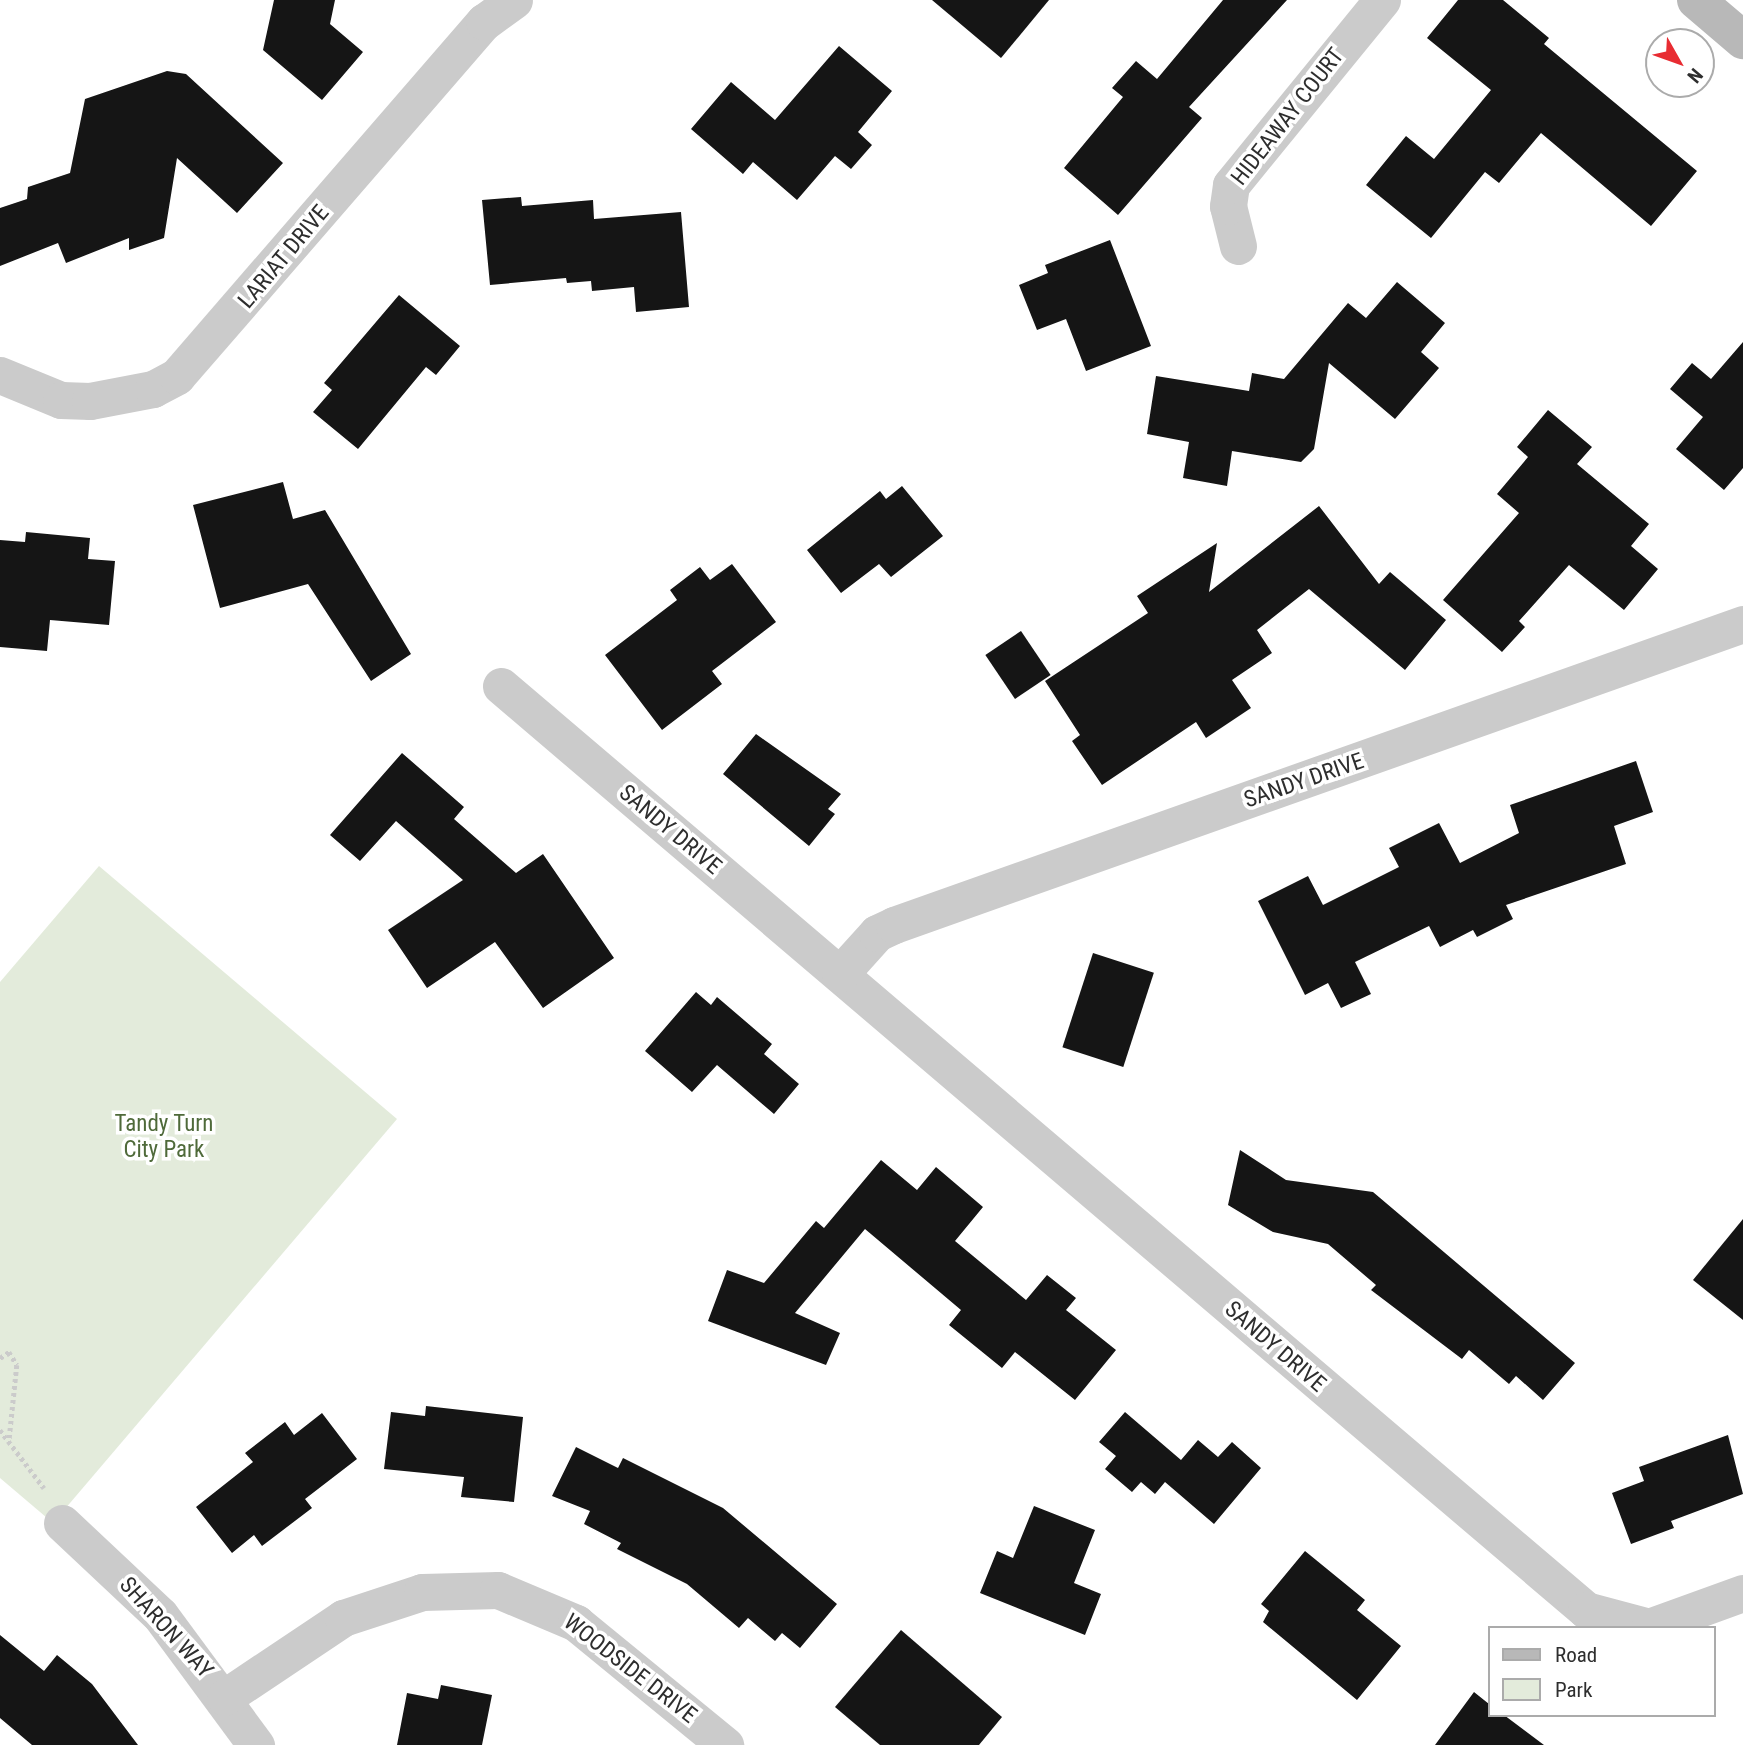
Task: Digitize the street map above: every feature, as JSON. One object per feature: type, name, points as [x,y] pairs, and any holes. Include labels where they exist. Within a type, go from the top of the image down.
[{"type":"main road","points":[[1711,5],[1743,40]]},
{"type":"street","name":"LARIAT DRIVE","points":[[0,375],[52,397],[90,401],[153,389],[177,376],[494,11],[514,0]]},
{"type":"street","name":"HIDEAWAY COURT","points":[[1238,246],[1231,185],[1382,0]]},
{"type":"street","name":"SANDY DRIVE","points":[[840,974],[877,933],[894,925],[1743,624]]},
{"type":"street","name":"SANDY DRIVE","points":[[501,686],[1586,1610],[1644,1626]]},
{"type":"street","name":"SHARON WAY","points":[[62,1523],[160,1615],[225,1697],[256,1745]]},
{"type":"street","name":"WOODSIDE DRIVE","points":[[225,1697],[343,1618],[422,1591],[498,1590],[576,1623],[725,1745]]},
{"type":"street","name":"SANDY DRIVE","points":[[1651,1626],[1743,1593]]},
{"type":"path","points":[[0,1357],[9,1352],[17,1365],[9,1444]]},
{"type":"path","points":[[0,1430],[29,1474],[71,1513],[62,1523]]},
{"type":"green space","name":"Tandy Turn City Park","points":[[99,866],[397,1119],[53,1523],[0,1478],[0,982]]},
{"type":"building","points":[[274,0],[335,0],[330,24],[363,52],[322,100],[263,50]]},
{"type":"building","points":[[932,0],[1049,0],[1001,58]]},
{"type":"building","points":[[1223,0],[1287,0],[1189,107],[1202,118],[1118,215],[1064,168],[1123,97],[1112,88],[1136,61],[1157,79]]},
{"type":"building","points":[[1458,0],[1503,0],[1549,38],[1544,44],[1697,171],[1651,226],[1541,133],[1499,183],[1485,172],[1431,238],[1366,185],[1406,136],[1434,159],[1491,90],[1427,38]]},
{"type":"building","points":[[839,46],[892,91],[858,132],[872,145],[851,169],[835,156],[797,200],[753,162],[743,174],[691,129],[731,82],[775,120]]},
{"type":"building","points":[[167,71],[186,74],[283,163],[237,213],[177,158],[164,238],[129,250],[129,238],[66,263],[58,243],[0,266],[0,208],[27,199],[28,187],[70,173],[85,99]]},
{"type":"building","points":[[521,197],[522,206],[593,200],[594,219],[681,212],[689,307],[636,312],[634,287],[592,291],[591,281],[567,283],[566,278],[490,285],[482,200]]},
{"type":"building","points":[[1110,240],[1151,346],[1086,371],[1066,319],[1037,330],[1019,285],[1048,273],[1045,265]]},
{"type":"building","points":[[1397,282],[1445,323],[1421,352],[1439,368],[1395,419],[1329,363],[1314,449],[1301,462],[1232,451],[1227,486],[1183,478],[1189,442],[1147,434],[1156,376],[1249,391],[1252,373],[1284,379],[1348,303],[1366,318]]},
{"type":"building","points":[[399,295],[460,346],[436,375],[426,367],[358,449],[313,412],[332,390],[324,383]]},
{"type":"building","points":[[1743,342],[1743,468],[1724,490],[1676,449],[1703,417],[1670,389],[1692,363],[1711,379]]},
{"type":"building","points":[[1548,410],[1592,447],[1577,464],[1649,524],[1631,546],[1658,569],[1624,610],[1569,565],[1519,621],[1525,627],[1502,652],[1443,600],[1519,513],[1497,494],[1528,457],[1517,447]]},
{"type":"building","points":[[283,482],[293,519],[325,510],[411,654],[371,681],[308,584],[220,608],[193,505]]},
{"type":"building","points":[[902,486],[943,536],[891,577],[879,564],[841,593],[807,550],[880,491],[886,499]]},
{"type":"building","points":[[1319,506],[1379,584],[1390,572],[1446,620],[1405,670],[1309,589],[1257,630],[1272,653],[1232,680],[1251,708],[1206,738],[1196,722],[1102,785],[1072,741],[1080,735],[1045,681],[1148,613],[1137,596],[1217,543],[1209,592]]},
{"type":"building","points":[[26,532],[90,538],[88,559],[115,561],[109,625],[50,620],[47,651],[0,647],[0,540],[25,542]]},
{"type":"building","points":[[732,564],[776,622],[712,671],[722,684],[662,730],[605,655],[677,600],[670,590],[700,567],[710,580]]},
{"type":"building","points":[[1021,631],[1051,675],[1015,699],[985,655]]},
{"type":"building","points":[[756,734],[841,794],[828,809],[835,814],[809,846],[723,774]]},
{"type":"building","points":[[402,753],[464,807],[454,819],[516,873],[543,854],[614,958],[543,1008],[495,942],[427,988],[388,930],[463,880],[396,821],[360,861],[330,835]]},
{"type":"building","points":[[1636,761],[1653,812],[1614,826],[1626,864],[1506,905],[1513,919],[1477,937],[1473,930],[1440,947],[1429,926],[1355,962],[1371,994],[1341,1008],[1328,983],[1305,995],[1258,901],[1308,876],[1323,905],[1399,867],[1389,848],[1439,823],[1460,863],[1519,833],[1510,805]]},
{"type":"building","points":[[1093,953],[1154,973],[1123,1067],[1062,1047]]},
{"type":"building","points":[[696,992],[711,1005],[717,997],[772,1044],[764,1054],[799,1084],[774,1114],[717,1065],[692,1092],[645,1051]]},
{"type":"building","points":[[1240,1150],[1286,1180],[1373,1192],[1575,1363],[1543,1400],[1516,1376],[1509,1384],[1469,1350],[1462,1359],[1371,1290],[1376,1285],[1328,1244],[1273,1232],[1228,1205]]},
{"type":"building","points":[[881,1160],[917,1190],[936,1167],[983,1207],[955,1241],[1026,1300],[1047,1275],[1076,1298],[1066,1310],[1116,1350],[1075,1400],[1015,1352],[1002,1368],[949,1325],[961,1310],[865,1229],[795,1313],[840,1333],[826,1365],[708,1321],[727,1270],[764,1283],[816,1221],[824,1228]]},
{"type":"building","points":[[1743,1219],[1743,1320],[1693,1280]]},
{"type":"building","points":[[426,1406],[523,1417],[514,1502],[461,1497],[464,1477],[384,1469],[391,1412],[425,1416]]},
{"type":"building","points":[[1125,1412],[1181,1460],[1198,1440],[1218,1457],[1232,1442],[1261,1468],[1214,1524],[1165,1482],[1155,1494],[1141,1482],[1132,1492],[1105,1469],[1116,1456],[1099,1442]]},
{"type":"building","points":[[322,1413],[357,1459],[305,1499],[312,1508],[262,1546],[254,1535],[232,1553],[196,1507],[253,1462],[245,1453],[285,1422],[294,1435]]},
{"type":"building","points":[[1728,1435],[1743,1494],[1671,1521],[1674,1528],[1631,1544],[1612,1493],[1644,1481],[1639,1467]]},
{"type":"building","points":[[576,1447],[618,1468],[623,1458],[723,1508],[837,1604],[800,1648],[782,1633],[775,1641],[748,1618],[739,1628],[687,1584],[617,1549],[621,1543],[584,1524],[590,1511],[552,1496]]},
{"type":"building","points":[[1034,1506],[1095,1530],[1074,1583],[1101,1594],[1085,1635],[980,1593],[997,1551],[1013,1558]]},
{"type":"building","points":[[1305,1551],[1365,1600],[1357,1610],[1401,1646],[1357,1700],[1263,1622],[1269,1611],[1261,1604]]},
{"type":"building","points":[[901,1630],[1002,1717],[979,1745],[880,1745],[835,1707]]},
{"type":"building","points":[[0,1635],[44,1671],[57,1655],[92,1684],[138,1745],[32,1745],[0,1718]]},
{"type":"building","points":[[441,1685],[492,1695],[482,1745],[397,1745],[407,1693],[438,1699]]},
{"type":"building","points":[[1474,1692],[1488,1703],[1488,1717],[1507,1717],[1544,1745],[1435,1745]]}]
